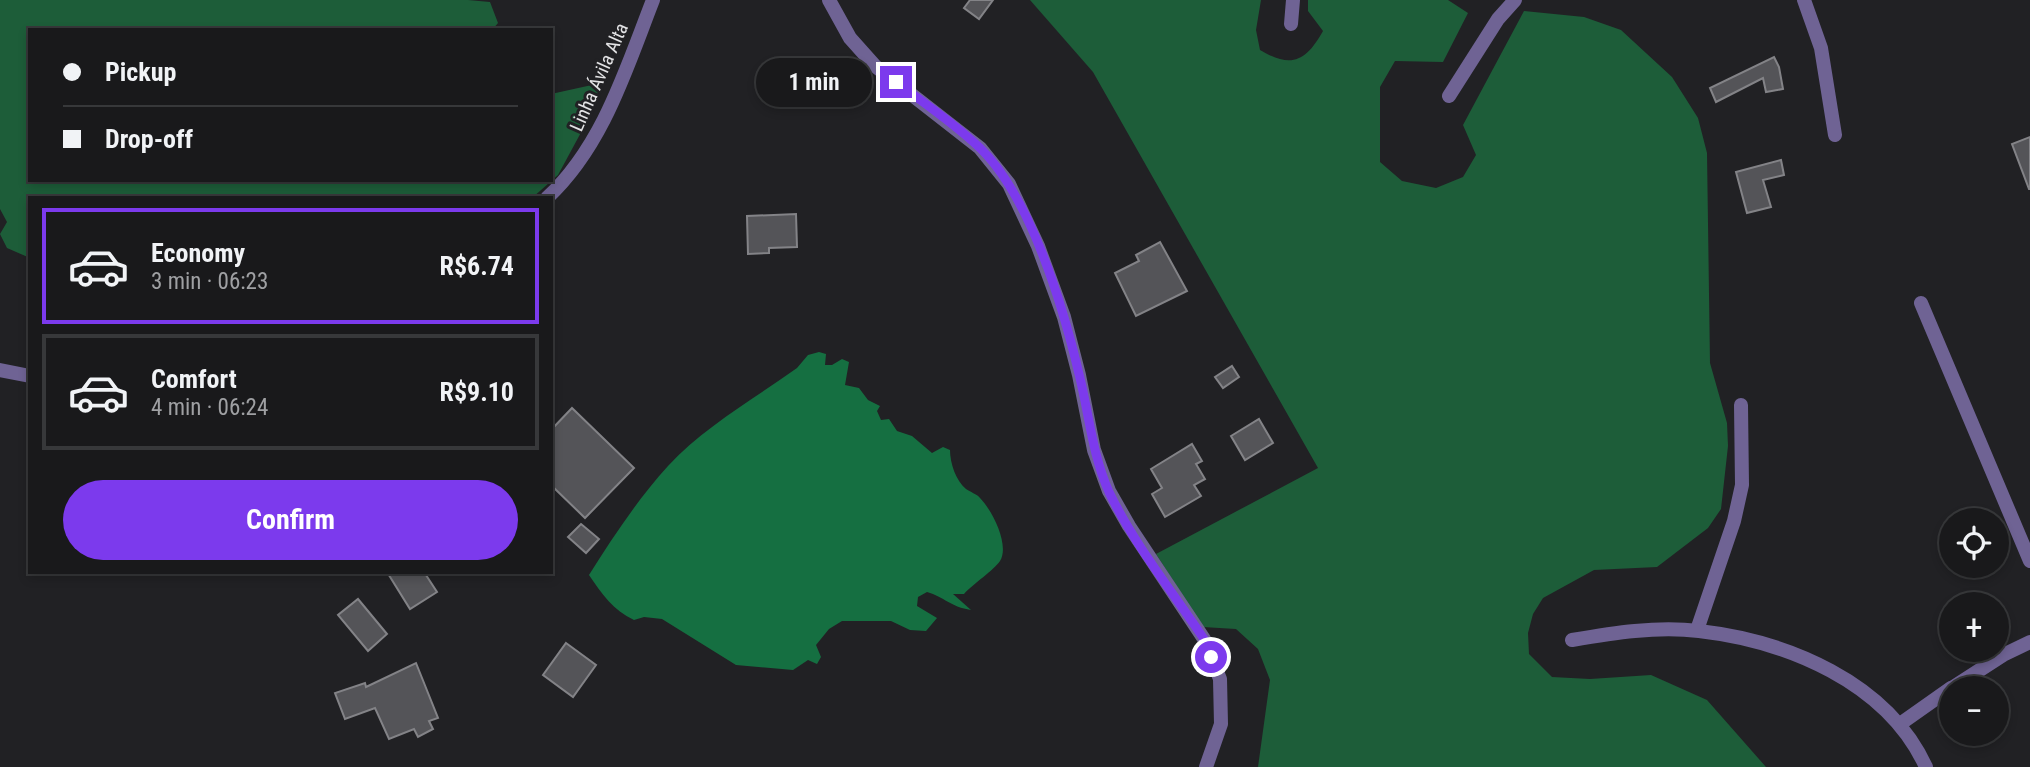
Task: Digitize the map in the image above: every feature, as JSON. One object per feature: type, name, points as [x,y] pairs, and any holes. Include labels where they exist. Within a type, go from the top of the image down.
[{"type":"street","name":"Linha Ávila Alta","points":[[549,196],[565,181],[601,127],[653,0]]},
{"type":"street","points":[[830,0],[850,38],[875,66],[981,148],[1009,184],[1038,246],[1064,317],[1094,450],[1109,491],[1204,639],[1220,679],[1222,724],[1206,767]]},
{"type":"street","points":[[1291,24],[1293,0]]},
{"type":"street","points":[[1449,96],[1498,19],[1515,0]]},
{"type":"street","points":[[1804,0],[1821,48],[1835,135]]},
{"type":"street","points":[[1921,303],[2030,561]]},
{"type":"street","points":[[0,370],[28,376]]},
{"type":"street","points":[[1697,630],[1734,521],[1742,485],[1741,405]]},
{"type":"street","points":[[1572,640],[1616,633],[1697,630],[1752,640],[1796,654],[1830,670],[1867,695],[1900,724],[1926,767]]},
{"type":"street","points":[[1971,676],[2003,655],[2030,642]]},
{"type":"street","points":[[1900,724],[1939,697]]},
{"type":"shaded area","points":[[0,0],[468,0],[490,2],[498,23],[494,28],[28,28],[28,182],[550,182],[534,196],[28,196],[28,257],[7,248],[0,234],[7,222],[0,209]]},
{"type":"shaded area","points":[[1030,0],[1261,0],[1256,30],[1260,50],[1271,56],[1290,60],[1304,55],[1323,31],[1308,11],[1308,0],[1448,0],[1468,13],[1443,62],[1395,61],[1380,87],[1380,162],[1402,181],[1436,188],[1463,177],[1476,155],[1463,125],[1524,11],[1584,17],[1621,30],[1672,77],[1698,118],[1707,153],[1710,363],[1727,423],[1728,446],[1721,509],[1708,528],[1657,567],[1594,570],[1543,598],[1533,614],[1528,633],[1529,654],[1552,677],[1590,679],[1651,675],[1707,700],[1766,767],[1258,767],[1270,680],[1258,649],[1236,629],[1203,627],[1156,554],[1318,468],[1093,72]]},
{"type":"shaded area","points":[[601,83],[591,114],[558,175],[553,179],[553,94]]},
{"type":"shaded area","points":[[819,352],[826,354],[825,365],[832,365],[842,359],[849,362],[845,385],[859,388],[868,400],[880,406],[877,411],[881,420],[889,419],[897,431],[912,436],[932,453],[943,447],[950,450],[952,466],[959,481],[979,497],[990,511],[1001,537],[1003,554],[997,565],[964,594],[953,594],[971,610],[958,607],[927,592],[918,597],[917,606],[937,618],[926,631],[910,630],[891,621],[842,621],[829,629],[816,645],[821,657],[817,664],[808,660],[793,670],[736,665],[662,619],[644,617],[634,620],[620,611],[603,595],[589,575],[646,492],[668,466],[697,439],[797,368],[808,355]]},
{"type":"building","points":[[970,0],[993,0],[979,19],[964,8]]},
{"type":"building","points":[[1774,57],[1779,67],[1783,89],[1766,92],[1763,78],[1716,102],[1710,88]]},
{"type":"building","points":[[2030,137],[2030,189],[2029,189],[2012,144]]},
{"type":"building","points":[[1781,160],[1784,175],[1763,180],[1771,207],[1747,213],[1736,172]]},
{"type":"building","points":[[796,214],[797,247],[769,248],[769,253],[748,254],[747,216]]},
{"type":"building","points":[[1160,242],[1187,291],[1136,316],[1115,273],[1139,261],[1136,255]]},
{"type":"building","points":[[1232,366],[1239,377],[1223,388],[1215,377]]},
{"type":"building","points":[[572,408],[634,468],[585,518],[553,487],[553,428]]},
{"type":"building","points":[[1259,419],[1273,443],[1245,460],[1231,436]]},
{"type":"building","points":[[1192,444],[1202,461],[1196,464],[1205,479],[1194,485],[1201,496],[1165,517],[1152,494],[1162,488],[1151,469]]},
{"type":"building","points":[[581,524],[599,539],[586,553],[568,537]]},
{"type":"building","points":[[388,574],[425,574],[437,592],[410,609]]},
{"type":"building","points":[[358,599],[387,634],[368,651],[338,615]]},
{"type":"building","points":[[566,643],[596,665],[573,697],[543,675]]},
{"type":"building","points":[[416,663],[438,718],[429,721],[433,729],[418,737],[414,729],[389,739],[375,708],[345,719],[335,693],[365,683],[366,687]]},
{"type":"route","points":[[896,82],[981,148],[1009,184],[1038,246],[1064,317],[1094,450],[1109,491],[1204,639],[1211,657]]}]
